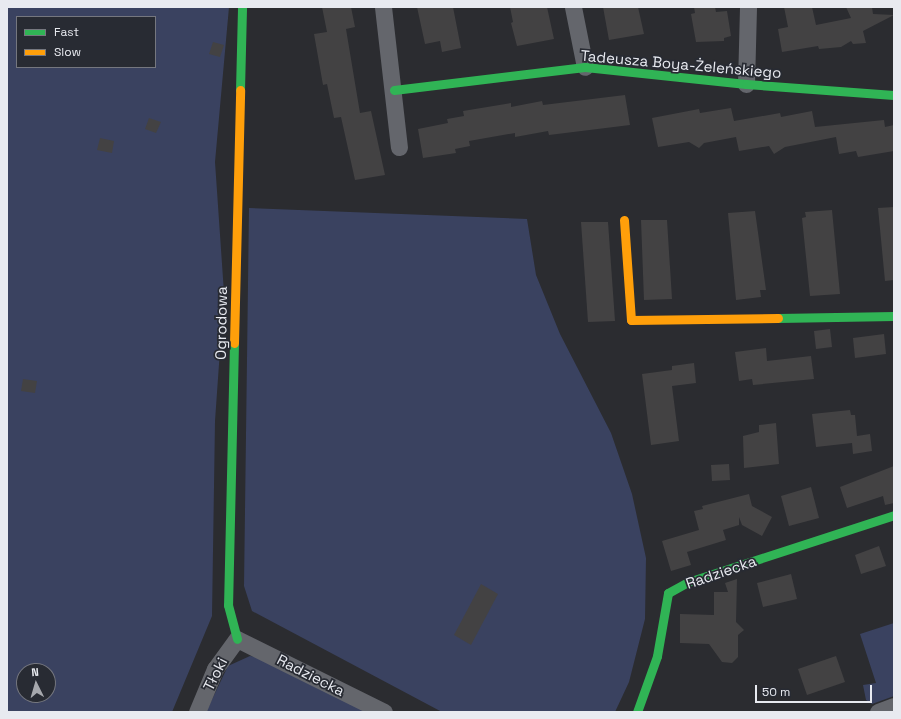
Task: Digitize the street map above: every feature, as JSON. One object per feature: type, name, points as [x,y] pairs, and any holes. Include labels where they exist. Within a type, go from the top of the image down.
[{"type":"street","name":"Ogrodowa","points":[[237,639],[228,605],[242,7]]},
{"type":"street","points":[[383,7],[394,90],[399,147]]},
{"type":"street","points":[[573,7],[584,67]]},
{"type":"street","points":[[746,84],[748,7]]},
{"type":"street","name":"Tadeusza Boya-Żeleńskiego","points":[[394,90],[584,67],[746,84],[894,95]]},
{"type":"street","points":[[624,220],[631,320],[894,316]]},
{"type":"street","name":"Radziecka","points":[[637,712],[657,656],[668,592],[688,582],[894,515]]},
{"type":"street","name":"Tłoki","points":[[197,712],[216,669],[237,639]]},
{"type":"street","name":"Radziecka","points":[[237,639],[384,712]]},
{"type":"street","points":[[878,712],[894,706]]},
{"type":"shaded area","points":[[7,7],[229,7],[215,162],[224,293],[215,421],[212,616],[172,712],[7,712]]},
{"type":"shaded area","points":[[249,208],[527,219],[536,275],[560,334],[611,433],[632,494],[646,558],[645,619],[629,682],[615,712],[442,712],[252,611],[244,586]]},
{"type":"shaded area","points":[[894,623],[894,696],[872,704],[866,700],[863,685],[876,683],[860,634]]},
{"type":"shaded area","points":[[250,656],[262,658],[370,712],[206,712],[228,666]]},
{"type":"building","points":[[322,7],[351,7],[355,27],[346,29],[360,113],[371,111],[385,175],[355,180],[341,117],[334,118],[327,84],[323,85],[314,34],[327,32]]},
{"type":"building","points":[[417,7],[453,7],[461,48],[442,52],[440,41],[425,44]]},
{"type":"building","points":[[510,7],[547,7],[554,39],[517,46],[511,23],[513,22]]},
{"type":"building","points":[[603,7],[638,7],[644,34],[609,40]]},
{"type":"building","points":[[694,7],[715,7],[716,12],[727,11],[731,36],[724,38],[724,41],[696,42],[691,14],[695,13]]},
{"type":"building","points":[[784,7],[812,7],[816,25],[851,18],[846,7],[872,7],[873,14],[894,15],[863,31],[866,43],[853,44],[851,41],[841,47],[819,49],[818,46],[782,52],[778,29],[788,27]]},
{"type":"building","points":[[213,42],[224,45],[220,57],[209,54]]},
{"type":"building","points":[[625,95],[630,125],[549,135],[548,131],[515,137],[515,133],[469,141],[470,146],[455,149],[456,153],[423,158],[418,129],[448,123],[447,119],[464,116],[463,111],[511,103],[511,107],[542,101],[543,105]]},
{"type":"building","points":[[731,108],[734,121],[780,113],[781,117],[812,111],[815,127],[884,120],[885,127],[894,125],[894,151],[858,157],[856,151],[839,154],[836,137],[785,147],[774,154],[769,146],[739,151],[736,137],[704,143],[699,148],[689,142],[658,147],[652,118],[699,109],[700,113]]},
{"type":"building","points":[[149,118],[161,122],[156,133],[145,129]]},
{"type":"building","points":[[100,138],[114,141],[112,153],[97,150]]},
{"type":"building","points":[[894,207],[894,280],[885,281],[878,208]]},
{"type":"building","points":[[832,210],[840,294],[810,296],[802,218],[806,217],[805,212]]},
{"type":"building","points":[[755,211],[766,290],[760,290],[761,297],[736,300],[728,213]]},
{"type":"building","points":[[641,220],[667,220],[672,299],[644,300]]},
{"type":"building","points":[[581,222],[608,222],[615,321],[588,322]]},
{"type":"building","points":[[830,329],[832,347],[816,349],[814,331]]},
{"type":"building","points":[[884,334],[886,354],[855,358],[853,338]]},
{"type":"building","points":[[766,348],[767,361],[811,356],[814,379],[753,385],[752,379],[739,381],[735,352]]},
{"type":"building","points":[[694,363],[696,383],[672,386],[679,441],[651,445],[642,374],[672,370],[672,366]]},
{"type":"building","points":[[23,379],[37,381],[35,393],[21,391]]},
{"type":"building","points":[[850,410],[851,415],[855,415],[857,436],[870,434],[872,451],[853,454],[852,443],[816,447],[812,414]]},
{"type":"building","points":[[776,423],[779,464],[744,468],[743,436],[759,432],[759,425]]},
{"type":"building","points":[[729,464],[730,480],[712,481],[711,465]]},
{"type":"building","points":[[894,466],[894,503],[885,505],[883,496],[847,508],[840,487]]},
{"type":"building","points":[[811,487],[819,518],[789,526],[781,496]]},
{"type":"building","points":[[749,494],[752,506],[772,517],[762,536],[742,525],[739,517],[739,525],[723,530],[726,540],[687,552],[691,565],[671,571],[662,541],[699,530],[694,511],[703,509],[702,506]]},
{"type":"building","points":[[879,546],[886,566],[861,574],[855,555]]},
{"type":"building","points":[[791,574],[797,599],[763,607],[757,583]]},
{"type":"building","points":[[737,579],[736,622],[744,630],[738,635],[738,657],[732,663],[722,662],[709,644],[680,643],[680,614],[714,615],[714,592],[728,592],[725,583]]},
{"type":"building","points":[[481,584],[498,594],[471,645],[454,635]]},
{"type":"building","points":[[836,656],[845,682],[807,695],[798,669]]},
{"type":"traffic: fast","points":[[240,90],[242,7]]},
{"type":"traffic: fast","points":[[394,90],[585,67],[746,84],[894,95]]},
{"type":"traffic: fast","points":[[778,318],[894,316]]},
{"type":"traffic: fast","points":[[234,343],[228,605],[237,639]]},
{"type":"traffic: fast","points":[[637,712],[657,656],[668,593],[688,582],[894,515]]},
{"type":"traffic: slow","points":[[234,343],[240,90]]},
{"type":"traffic: slow","points":[[624,220],[631,320],[778,318]]}]
